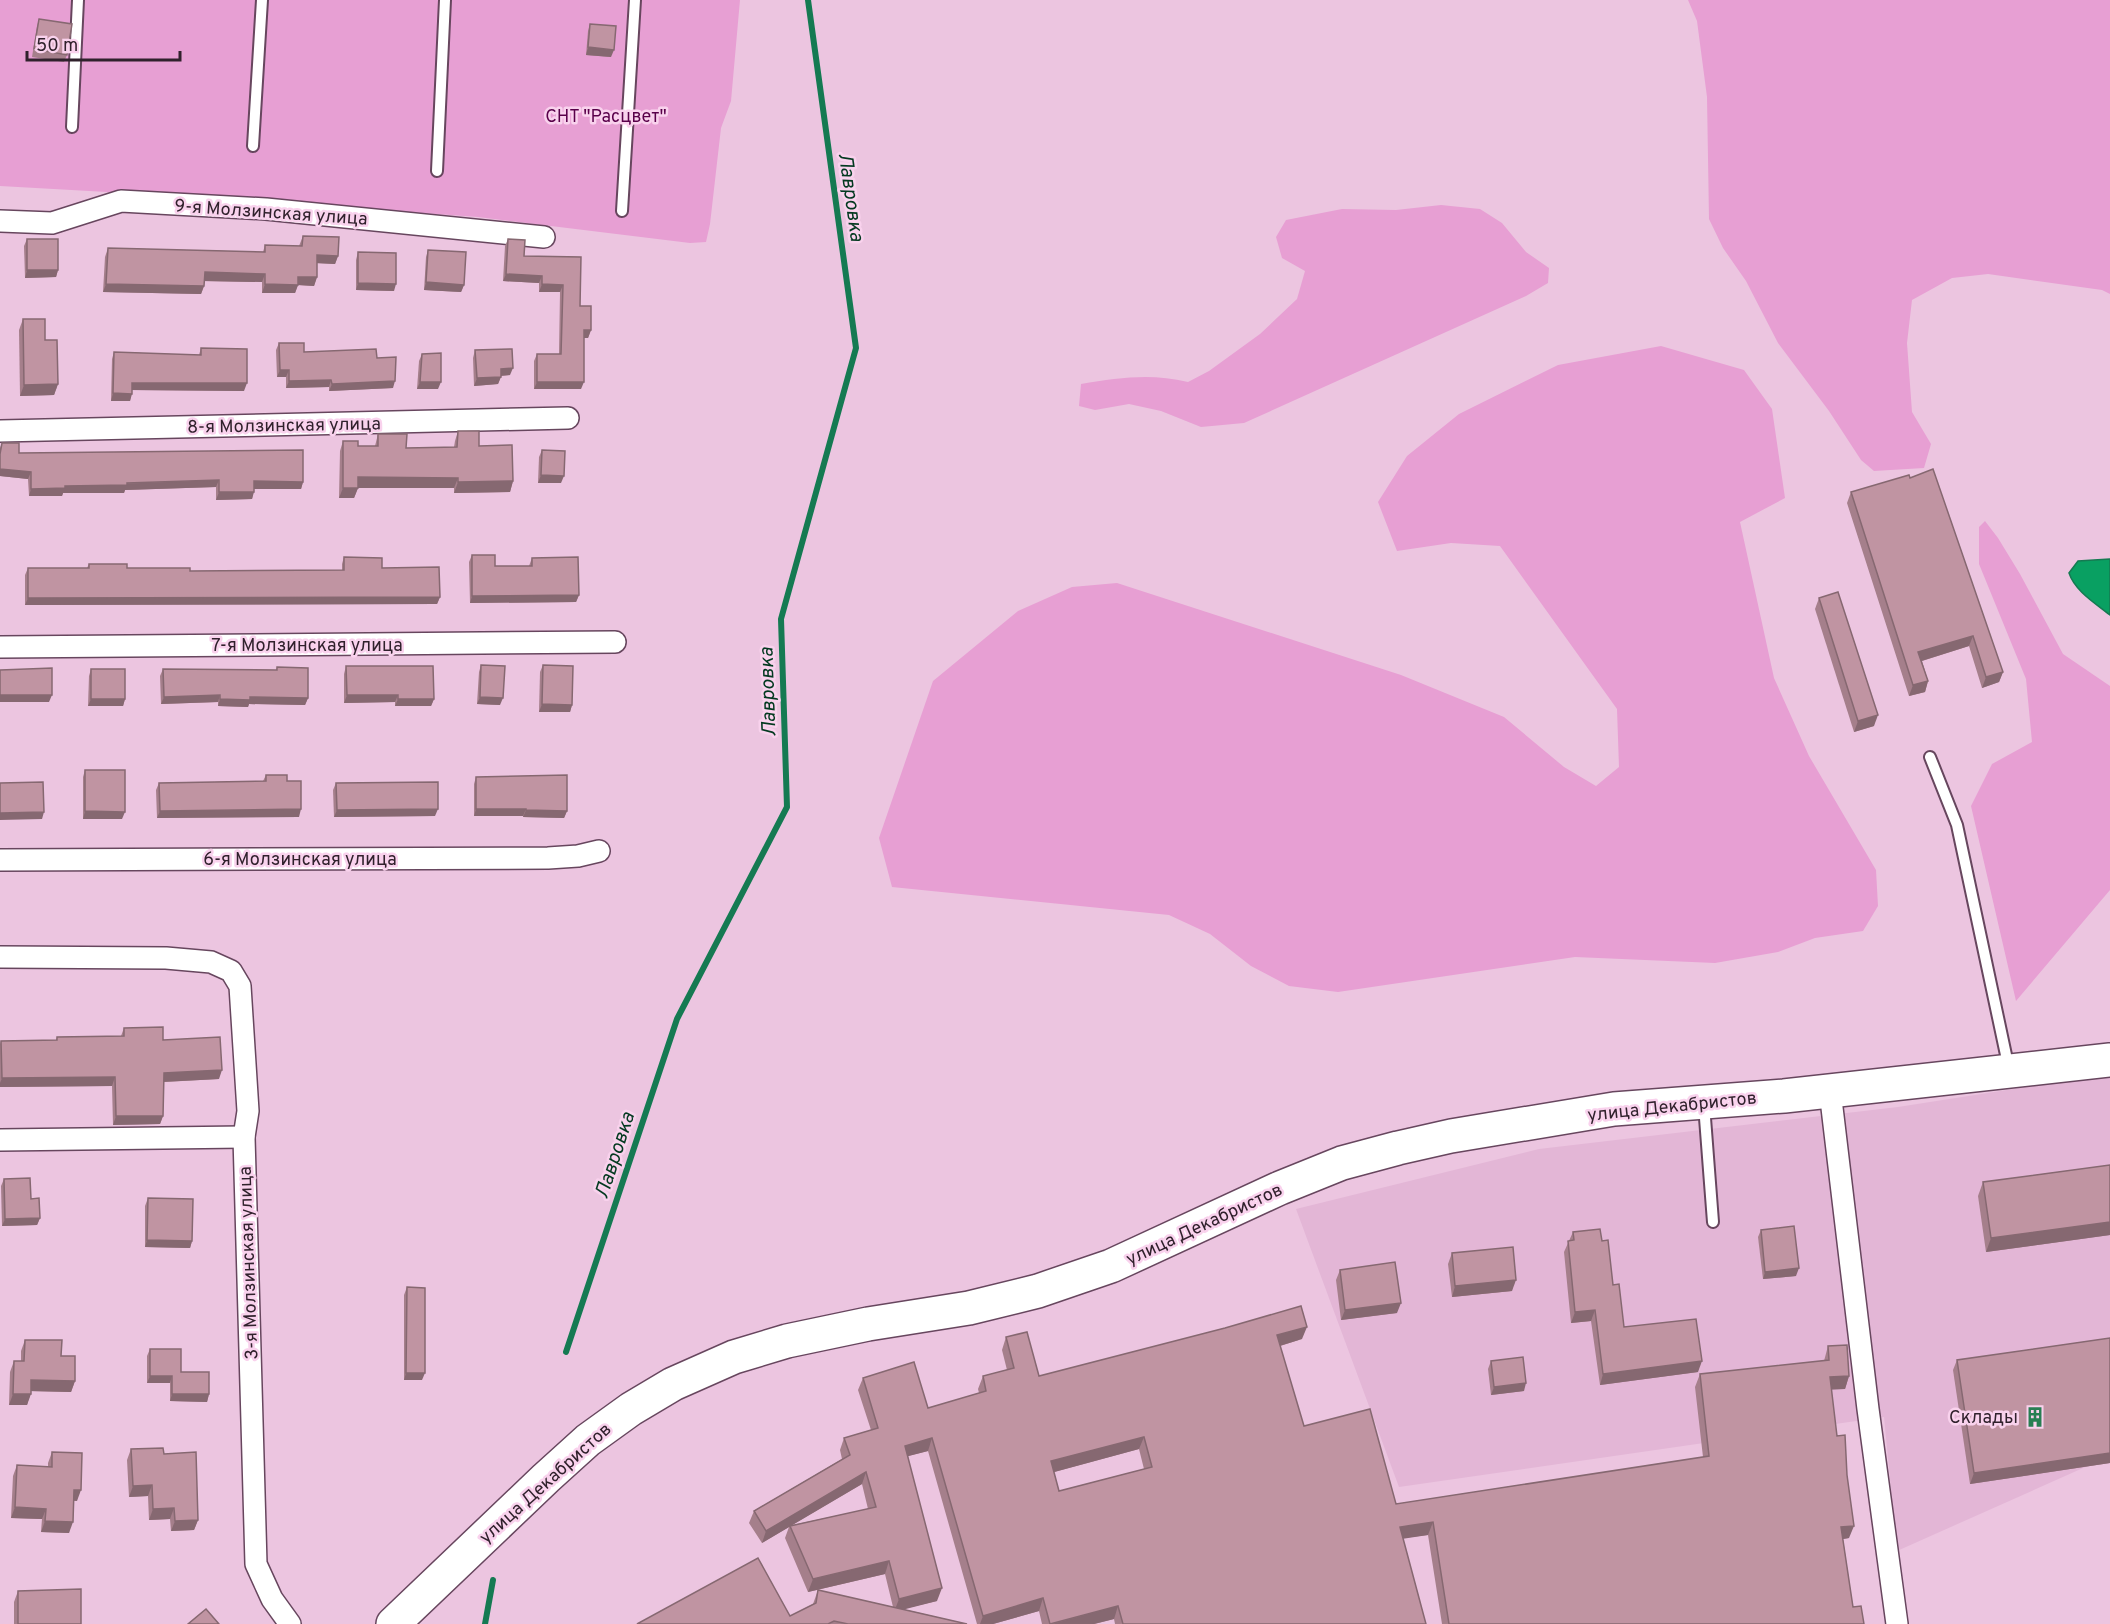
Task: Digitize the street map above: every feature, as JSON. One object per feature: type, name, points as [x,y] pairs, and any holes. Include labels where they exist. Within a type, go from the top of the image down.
[{"type":"highway","name":"улица Декабристов","points":[[393,1624],[588,1440],[631,1409],[673,1384],[734,1357],[787,1341],[868,1324],[969,1308],[1038,1291],[1111,1266],[1342,1163],[1451,1136],[1614,1110],[1830,1091],[2110,1060]]},
{"type":"street","name":"9-я Молзинская улица","points":[[0,221],[52,223],[121,201],[266,210],[544,237]]},
{"type":"street","name":"8-я Молзинская улица","points":[[0,431],[568,418]]},
{"type":"street","name":"7-я Молзинская улица","points":[[0,647],[615,642]]},
{"type":"street","name":"6-я Молзинская улица","points":[[0,860],[548,858],[578,856],[599,851]]},
{"type":"street","points":[[0,957],[166,958],[211,962],[231,971],[240,986],[248,1111],[244,1137],[0,1140]]},
{"type":"street","points":[[1830,1091],[1868,1408],[1897,1624]]},
{"type":"street","name":"3-я Молзинская улица","points":[[244,1137],[256,1564],[272,1599],[290,1624]]},
{"type":"lane","points":[[72,127],[78,0]]},
{"type":"lane","points":[[253,146],[262,0]]},
{"type":"lane","points":[[437,171],[445,0]]},
{"type":"lane","points":[[622,211],[635,0]]},
{"type":"lane","points":[[1930,758],[1956,825],[2009,1072]]},
{"type":"lane","points":[[1704,1102],[1713,1222]]},
{"type":"shaded area","points":[[2110,559],[2110,615],[2081,591],[2069,573],[2078,561]]},
{"type":"shaded area","points":[[2110,1074],[2110,1456],[1897,1551],[1884,1417],[1399,1487],[1296,1209],[1539,1149],[1898,1107]]},
{"type":"green space","name":"СНТ \"Расцвет\"","points":[[0,0],[740,0],[731,101],[721,128],[706,242],[690,243],[478,217],[214,198],[0,186]]},
{"type":"green space","points":[[1688,0],[2110,0],[2110,294],[2102,290],[1988,274],[1952,278],[1912,300],[1907,343],[1912,412],[1931,444],[1924,468],[1874,471],[1861,460],[1829,411],[1778,343],[1746,281],[1723,248],[1709,219],[1707,97],[1697,21]]},
{"type":"green space","points":[[1441,205],[1480,209],[1502,223],[1526,252],[1549,268],[1548,283],[1526,296],[1244,423],[1201,427],[1161,411],[1129,404],[1095,410],[1079,406],[1081,384],[1147,377],[1188,382],[1209,371],[1260,334],[1297,299],[1305,271],[1282,258],[1276,237],[1286,220],[1342,209],[1396,210]]},
{"type":"green space","points":[[1661,346],[1744,370],[1772,409],[1785,498],[1740,522],[1774,678],[1809,756],[1876,870],[1878,906],[1863,931],[1815,938],[1778,952],[1715,963],[1575,957],[1338,992],[1289,986],[1251,966],[1210,934],[1169,915],[892,887],[879,838],[933,681],[1018,611],[1072,587],[1117,583],[1401,675],[1504,717],[1564,767],[1596,786],[1619,767],[1617,709],[1500,546],[1451,543],[1397,551],[1378,502],[1407,456],[1459,414],[1558,365]]},
{"type":"green space","points":[[1985,521],[2020,574],[2063,654],[2110,686],[2110,890],[2016,1001],[1971,806],[1992,764],[2032,742],[2026,679],[1979,564],[1979,527]]},
{"type":"building","points":[[39,19],[72,24],[67,55],[34,49]]},
{"type":"building","points":[[590,24],[616,26],[614,50],[588,47]]},
{"type":"building","points":[[303,236],[339,237],[338,256],[317,255],[317,277],[298,277],[298,285],[265,284],[265,274],[205,272],[204,286],[106,284],[108,248],[265,252],[265,245],[302,246]]},
{"type":"building","points":[[27,239],[58,239],[58,270],[27,270]]},
{"type":"building","points":[[508,239],[525,240],[524,256],[581,257],[580,306],[591,306],[591,330],[584,330],[584,382],[537,382],[537,354],[561,354],[563,285],[542,284],[542,276],[506,274]]},
{"type":"building","points":[[428,250],[466,252],[464,285],[426,282]]},
{"type":"building","points":[[358,252],[396,253],[396,284],[358,283]]},
{"type":"building","points":[[23,319],[45,319],[45,340],[57,340],[58,384],[24,385]]},
{"type":"building","points":[[279,343],[304,343],[304,352],[376,349],[377,358],[396,357],[395,381],[332,384],[331,380],[289,381],[289,370],[280,370]]},
{"type":"building","points":[[201,348],[247,349],[247,383],[132,383],[132,394],[113,393],[114,352],[201,355]]},
{"type":"building","points":[[512,349],[513,368],[501,369],[501,377],[477,378],[475,350]]},
{"type":"building","points":[[441,353],[441,382],[420,382],[422,354]]},
{"type":"building","points":[[458,431],[479,431],[479,446],[512,445],[513,481],[458,482],[458,478],[358,477],[358,488],[343,488],[343,441],[358,441],[358,446],[378,446],[378,434],[407,434],[406,448],[457,447]]},
{"type":"building","points":[[2,443],[19,443],[19,453],[303,450],[303,482],[254,481],[254,492],[219,492],[219,480],[31,489],[31,472],[0,469]]},
{"type":"building","points":[[542,450],[565,451],[564,476],[541,475]]},
{"type":"building","points":[[1933,469],[2003,672],[1986,677],[1973,636],[1918,652],[1928,681],[1913,685],[1851,492],[1909,475],[1910,478]]},
{"type":"building","points":[[472,555],[495,555],[495,566],[532,566],[532,558],[578,557],[579,595],[472,596]]},
{"type":"building","points":[[344,557],[382,558],[382,568],[439,567],[440,597],[28,598],[28,568],[89,568],[89,564],[127,564],[127,568],[190,568],[190,571],[344,570]]},
{"type":"building","points":[[1838,592],[1878,715],[1858,721],[1819,598]]},
{"type":"building","points":[[481,665],[505,666],[503,698],[480,697]]},
{"type":"building","points":[[543,665],[573,666],[572,705],[542,704]]},
{"type":"building","points":[[346,666],[433,666],[434,699],[398,699],[398,695],[347,695]]},
{"type":"building","points":[[277,667],[308,668],[308,698],[250,697],[250,700],[220,699],[220,695],[164,697],[163,669],[277,670]]},
{"type":"building","points":[[52,668],[52,695],[0,695],[0,670]]},
{"type":"building","points":[[91,669],[125,669],[125,699],[91,699]]},
{"type":"building","points":[[85,770],[125,770],[125,812],[85,811]]},
{"type":"building","points":[[266,775],[287,775],[287,781],[301,781],[301,809],[160,811],[159,783],[266,781]]},
{"type":"building","points":[[567,775],[567,811],[476,809],[476,777]]},
{"type":"building","points":[[43,782],[44,812],[0,813],[0,783]]},
{"type":"building","points":[[438,782],[438,809],[337,810],[336,783]]},
{"type":"building","points":[[163,1027],[163,1040],[220,1037],[222,1070],[164,1073],[163,1116],[116,1116],[115,1077],[2,1078],[1,1041],[124,1036],[124,1028]]},
{"type":"building","points":[[2110,1165],[2110,1222],[1991,1238],[1983,1182]]},
{"type":"building","points":[[30,1178],[31,1199],[39,1198],[40,1218],[5,1219],[4,1179]]},
{"type":"building","points":[[148,1198],[193,1199],[192,1241],[147,1240]]},
{"type":"building","points":[[1794,1226],[1799,1268],[1765,1272],[1761,1230]]},
{"type":"building","points":[[1600,1229],[1602,1241],[1608,1240],[1613,1285],[1619,1284],[1624,1327],[1696,1319],[1702,1361],[1603,1374],[1595,1310],[1575,1312],[1568,1241],[1574,1240],[1573,1232]]},
{"type":"building","points":[[1513,1247],[1516,1280],[1455,1286],[1452,1253]]},
{"type":"building","points":[[1395,1262],[1401,1303],[1345,1310],[1340,1270]]},
{"type":"building","points":[[407,1287],[425,1288],[425,1373],[406,1373]]},
{"type":"building","points":[[1301,1306],[1307,1327],[1277,1335],[1304,1426],[1370,1409],[1396,1504],[1709,1456],[1700,1374],[1829,1360],[1828,1346],[1847,1345],[1849,1376],[1830,1377],[1837,1436],[1845,1435],[1847,1475],[1854,1526],[1841,1527],[1853,1607],[1861,1606],[1864,1624],[1449,1624],[1433,1522],[1400,1527],[1426,1624],[1123,1624],[1118,1606],[1050,1624],[1043,1598],[983,1616],[932,1438],[905,1446],[942,1588],[899,1599],[889,1561],[813,1579],[790,1526],[876,1507],[866,1472],[766,1531],[754,1511],[850,1455],[844,1438],[878,1428],[863,1378],[914,1362],[928,1408],[986,1391],[983,1376],[1014,1368],[1006,1337],[1027,1332],[1039,1376]],"holes":[[[1144,1437],[1152,1467],[1059,1491],[1051,1461]]]},
{"type":"building","name":"Склады","points":[[2110,1338],[2110,1453],[1974,1473],[1957,1360]]},
{"type":"building","points":[[25,1340],[62,1340],[61,1356],[75,1356],[75,1381],[31,1380],[31,1394],[13,1394],[14,1361],[24,1361]]},
{"type":"building","points":[[150,1349],[181,1349],[181,1372],[209,1372],[209,1394],[172,1394],[172,1376],[150,1376]]},
{"type":"building","points":[[1523,1357],[1526,1383],[1494,1387],[1491,1361]]},
{"type":"building","points":[[163,1448],[164,1454],[196,1452],[198,1520],[175,1521],[174,1508],[153,1509],[152,1485],[133,1486],[131,1449]]},
{"type":"building","points":[[52,1452],[82,1453],[81,1490],[74,1490],[73,1522],[45,1521],[46,1509],[15,1507],[17,1465],[52,1467]]},
{"type":"building","points":[[758,1558],[790,1616],[816,1603],[818,1590],[967,1624],[848,1624],[834,1621],[828,1624],[637,1624]]},
{"type":"building","points":[[81,1589],[81,1624],[18,1624],[18,1591]]},
{"type":"building","points":[[206,1609],[219,1624],[188,1624]]},
{"type":"waterway","name":"Лавровка","points":[[566,1352],[677,1019],[787,807],[781,619],[856,348],[808,0]]},
{"type":"waterway","name":"Лавровка","points":[[485,1624],[493,1580]]},
{"type":"place","name":"Склады","points":[[2035,1417]]}]
